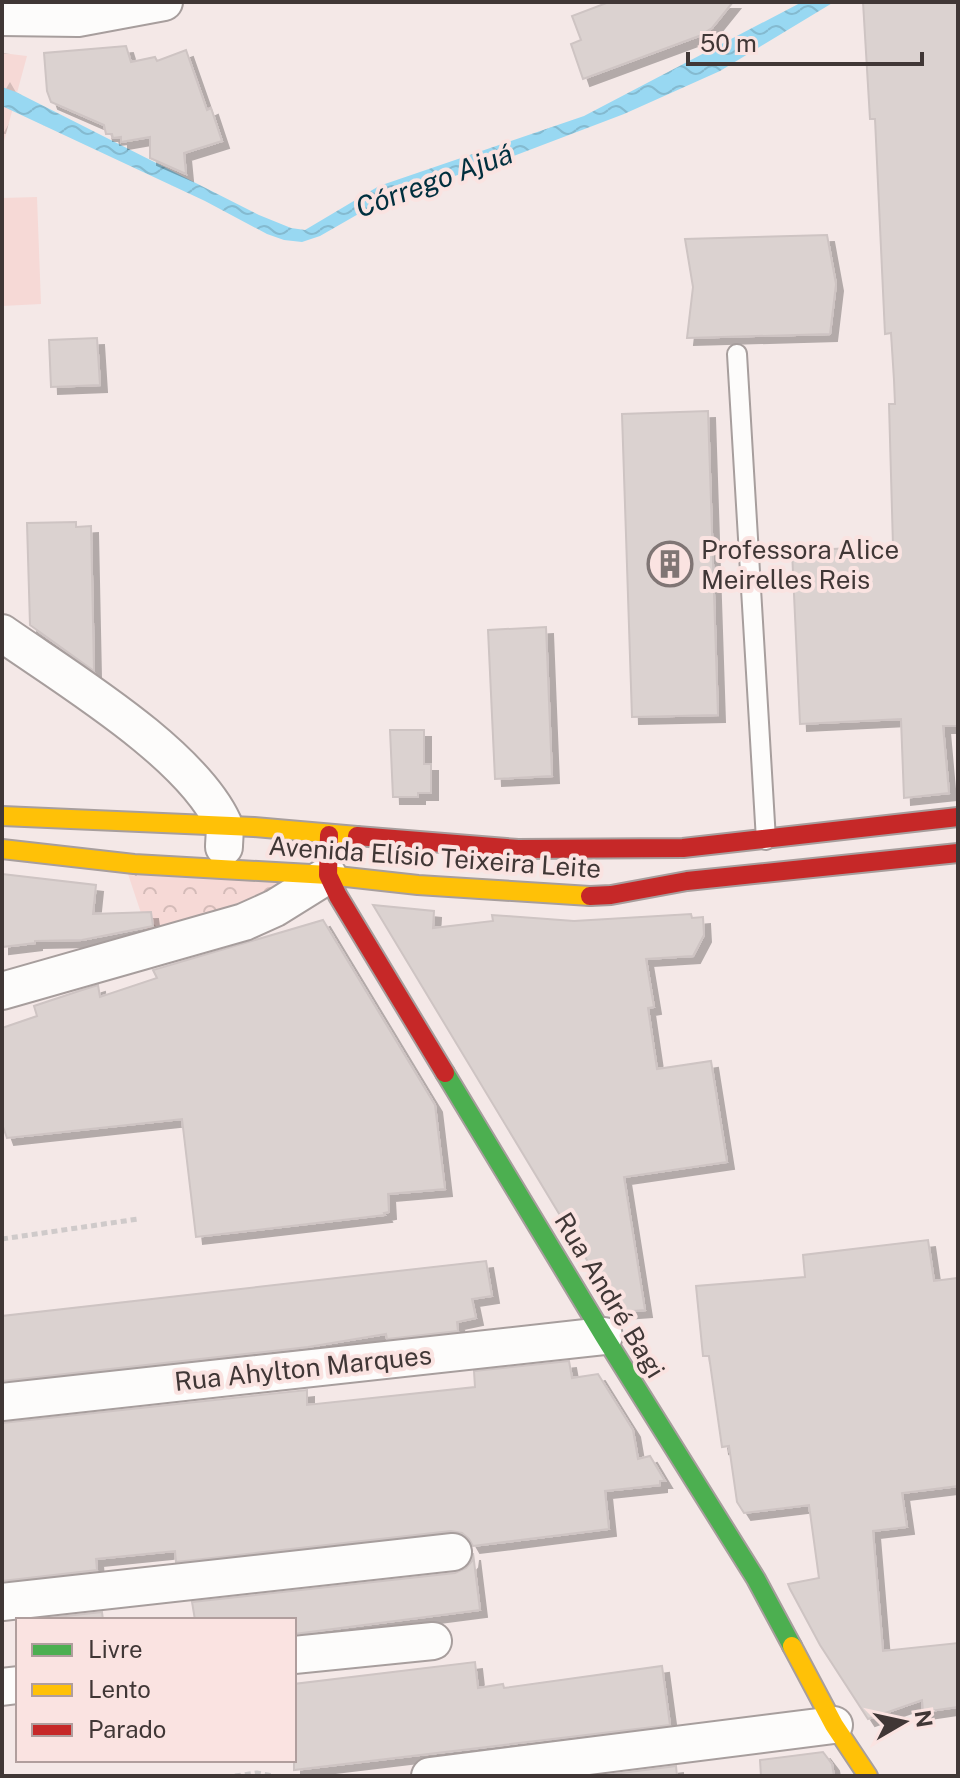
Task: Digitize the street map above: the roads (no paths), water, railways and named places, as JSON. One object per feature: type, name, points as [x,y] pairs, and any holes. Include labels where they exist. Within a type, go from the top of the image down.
[{"type":"main road","name":"Avenida Elísio Teixeira Leite","points":[[2,816],[224,825],[518,849],[683,848],[958,817]]},
{"type":"main road","name":"Rua André Bagi","points":[[329,835],[328,875],[338,896],[604,1336],[756,1579],[834,1725],[868,1776]]},
{"type":"main road","name":"Avenida Elísio Teixeira Leite","points":[[2,849],[134,864],[328,875],[573,896],[611,895],[687,881],[958,853]]},
{"type":"street","points":[[2,17],[164,2]]},
{"type":"street","points":[[2,633],[134,726],[200,788],[224,825],[223,869]]},
{"type":"street","points":[[2,991],[244,922],[275,908],[328,875]]},
{"type":"street","name":"Rua Ahylton Marques","points":[[2,1402],[604,1336]]},
{"type":"street","points":[[2,1602],[453,1552]]},
{"type":"street","points":[[296,1655],[433,1641]]},
{"type":"street","points":[[430,1776],[834,1725]]},
{"type":"lane","points":[[737,354],[766,840]]},
{"type":"water","name":"Córrego Ajuá","points":[[802,2],[834,2],[720,71],[624,114],[381,201],[320,236],[302,242],[267,234],[205,201],[2,106],[2,87],[259,215],[291,228],[305,230],[379,186],[584,116]]},
{"type":"place","name":"Professora Alice Meirelles Reis","points":[[670,564]]}]
